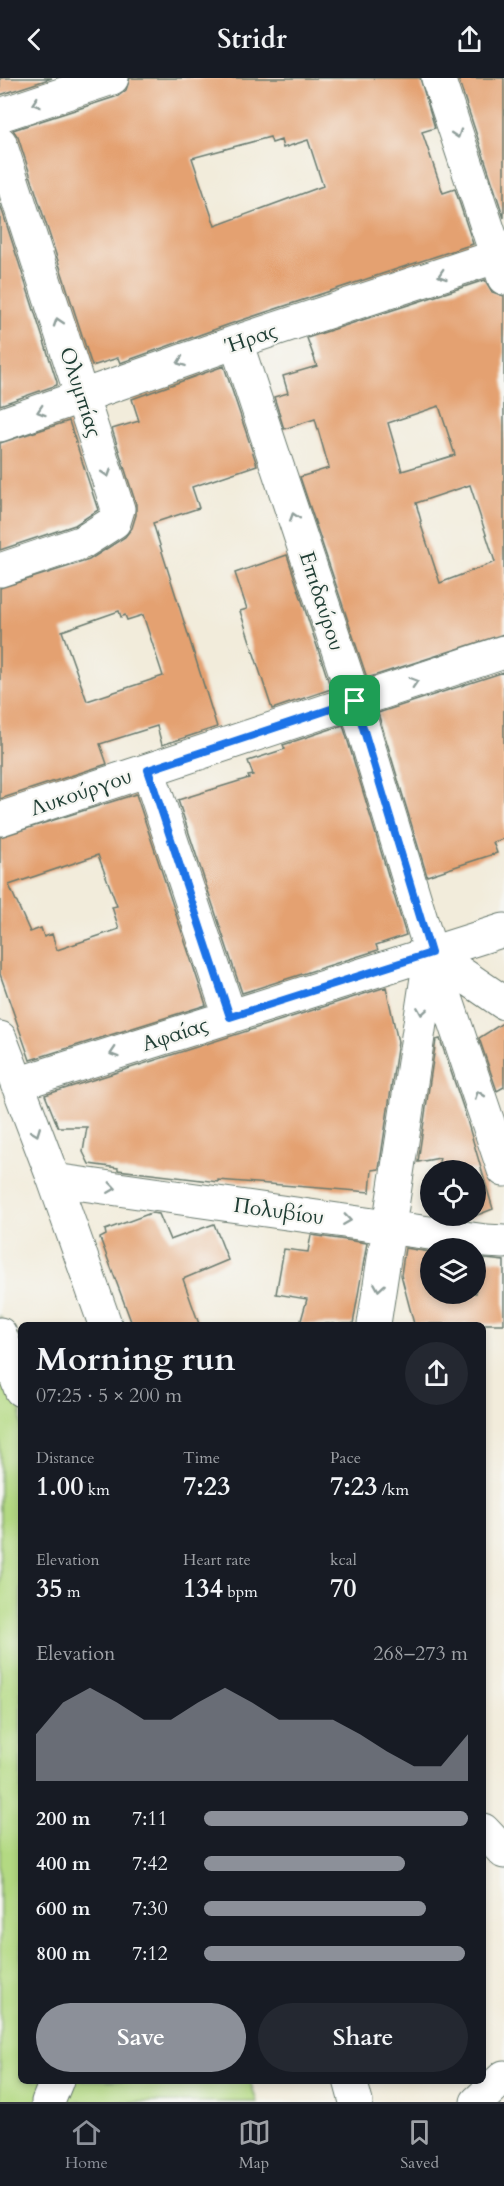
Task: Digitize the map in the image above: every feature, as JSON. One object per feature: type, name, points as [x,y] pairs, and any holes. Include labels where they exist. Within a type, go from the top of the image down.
[{"type":"street","points":[[0,115],[111,78]]},
{"type":"street","points":[[438,78],[502,263]]},
{"type":"street","name":"Ολυμπίας","points":[[0,143],[118,509],[114,522],[83,542],[0,570]]},
{"type":"street","name":"Ήρας","points":[[0,425],[236,342],[502,263]]},
{"type":"street","name":"Επιδαύρου","points":[[236,342],[355,701],[431,953],[504,1170]]},
{"type":"street","name":"Λυκούργου","points":[[0,819],[504,652]]},
{"type":"street","points":[[148,770],[230,1017]]},
{"type":"street","name":"Αφαίας","points":[[17,1084],[504,930]]},
{"type":"street","points":[[374,1322],[431,953],[504,1003]]},
{"type":"street","points":[[0,1038],[104,1322]]},
{"type":"street","name":"Πολυβίου","points":[[54,1180],[504,1242]]},
{"type":"street","points":[[0,1334],[18,1382]]},
{"type":"street","points":[[486,1833],[504,1852]]},
{"type":"street","points":[[477,2102],[504,2077]]},
{"type":"street","points":[[48,2102],[55,2084]]},
{"type":"street","points":[[351,2084],[356,2102]]},
{"type":"green space","points":[[0,1315],[18,1366],[18,2084],[251,2084],[257,2102],[0,2102]]},
{"type":"building","points":[[0,78],[52,78],[0,95]]},
{"type":"building","points":[[130,78],[420,78],[435,128],[422,132],[443,193],[455,189],[473,244],[230,324],[120,363],[118,358],[92,366],[18,137],[13,130],[118,96],[126,90]],"holes":[[[270,137],[272,143],[281,140],[283,148],[308,140],[323,186],[215,226],[192,158]]]},
{"type":"building","points":[[458,78],[504,78],[504,218]]},
{"type":"building","points":[[0,204],[57,385],[0,405]]},
{"type":"building","points":[[485,280],[492,292],[504,296],[504,634],[367,678],[300,477],[329,468],[315,419],[284,429],[274,397],[288,393],[283,376],[317,366],[307,338]],"holes":[[[439,406],[455,455],[402,471],[388,423]],[[470,485],[495,562],[440,583],[416,503]]]},
{"type":"building","points":[[224,366],[257,465],[192,487],[199,508],[153,523],[217,727],[162,745],[157,726],[100,744],[107,764],[0,799],[0,588],[89,560],[125,537],[132,528],[136,515],[136,504],[112,429],[139,421],[132,399]],"holes":[[[119,611],[121,617],[125,615],[127,620],[143,615],[163,676],[87,701],[62,631]]]},
{"type":"building","points":[[69,421],[98,510],[75,525],[0,550],[0,443]]},
{"type":"building","points":[[287,555],[331,689],[272,709],[240,611],[247,609],[235,573]]},
{"type":"building","points":[[504,672],[504,839],[493,842],[497,853],[427,876],[378,713]]},
{"type":"building","points":[[343,725],[406,935],[376,945],[378,950],[242,993],[178,800],[249,778],[248,776],[253,775],[248,761],[285,749],[283,745]]},
{"type":"building","points":[[136,794],[206,1005],[30,1060],[0,974],[0,837]],"holes":[[[98,855],[117,906],[112,907],[119,929],[57,950],[52,934],[44,937],[41,928],[30,932],[9,885]]]},
{"type":"building","points":[[386,987],[398,1042],[379,1169],[372,1170],[370,1192],[218,1180],[218,1182],[118,1170],[118,1168],[89,1164],[83,1152],[87,1127],[58,1127],[45,1095]]},
{"type":"building","points":[[504,1022],[504,1087],[497,1091],[479,1038]]},
{"type":"building","points":[[440,1039],[479,1160],[440,1160],[440,1158],[418,1162],[436,1040]]},
{"type":"building","points":[[486,1185],[493,1209],[486,1212]]},
{"type":"building","points":[[151,1213],[159,1214],[170,1240],[214,1224],[228,1260],[183,1279],[198,1322],[131,1322],[100,1238],[106,1235],[105,1230]]},
{"type":"building","points":[[311,1235],[367,1243],[353,1322],[301,1322],[307,1299],[276,1294],[284,1249],[308,1252]]},
{"type":"building","points":[[405,1248],[420,1250],[420,1304],[486,1304],[486,1259],[504,1261],[504,1324],[413,1322],[401,1275]]},
{"type":"route","points":[[355,701],[431,953],[230,1017],[148,770],[355,701]]}]
